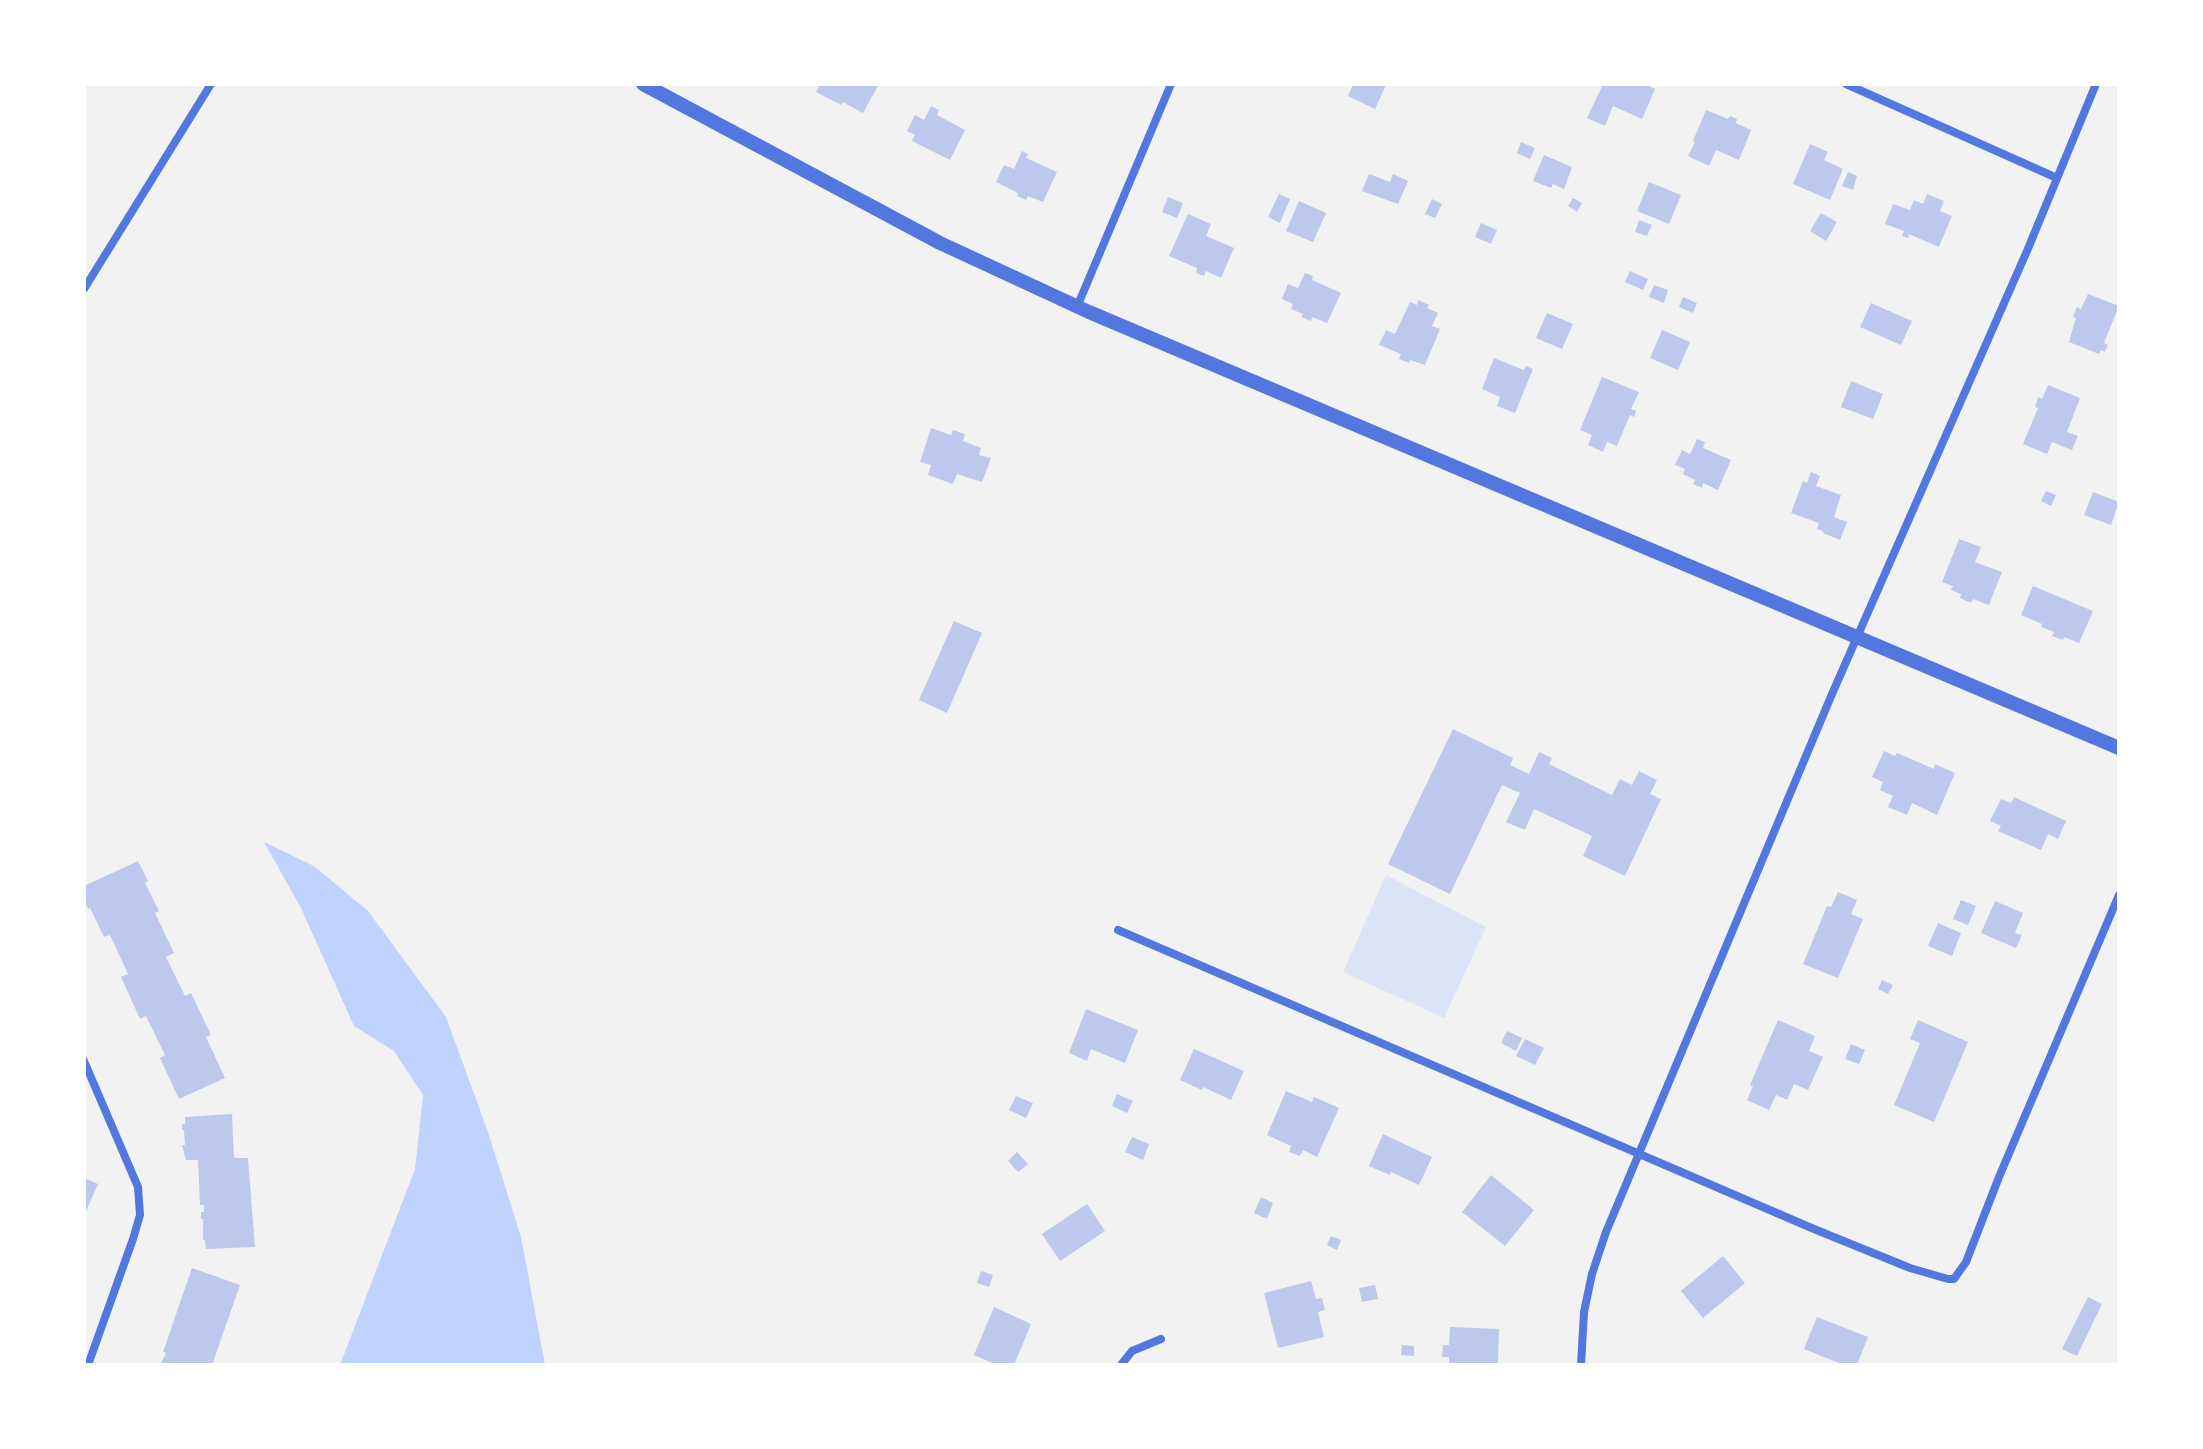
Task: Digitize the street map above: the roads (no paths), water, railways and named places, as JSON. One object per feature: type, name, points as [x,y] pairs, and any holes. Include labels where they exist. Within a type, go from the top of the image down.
[{"type":"street","points":[[84,289],[211,84]]},
{"type":"street","points":[[643,84],[940,243],[1077,307],[2119,748]]},
{"type":"street","points":[[1077,307],[1171,84]]},
{"type":"street","points":[[1846,84],[2057,178]]},
{"type":"street","points":[[1581,1365],[1584,1312],[1606,1232],[1832,694],[2096,84]]},
{"type":"street","points":[[1118,930],[1814,1229],[1910,1268],[1954,1279],[1966,1262],[2119,895]]},
{"type":"street","points":[[84,1061],[138,1187],[140,1215],[88,1365]]},
{"type":"street","points":[[1121,1365],[1132,1351],[1161,1339]]},
{"type":"water","points":[[264,842],[314,866],[368,911],[446,1017],[488,1132],[521,1237],[545,1365],[340,1365],[415,1169],[423,1095],[394,1051],[354,1026],[301,908]]}]
